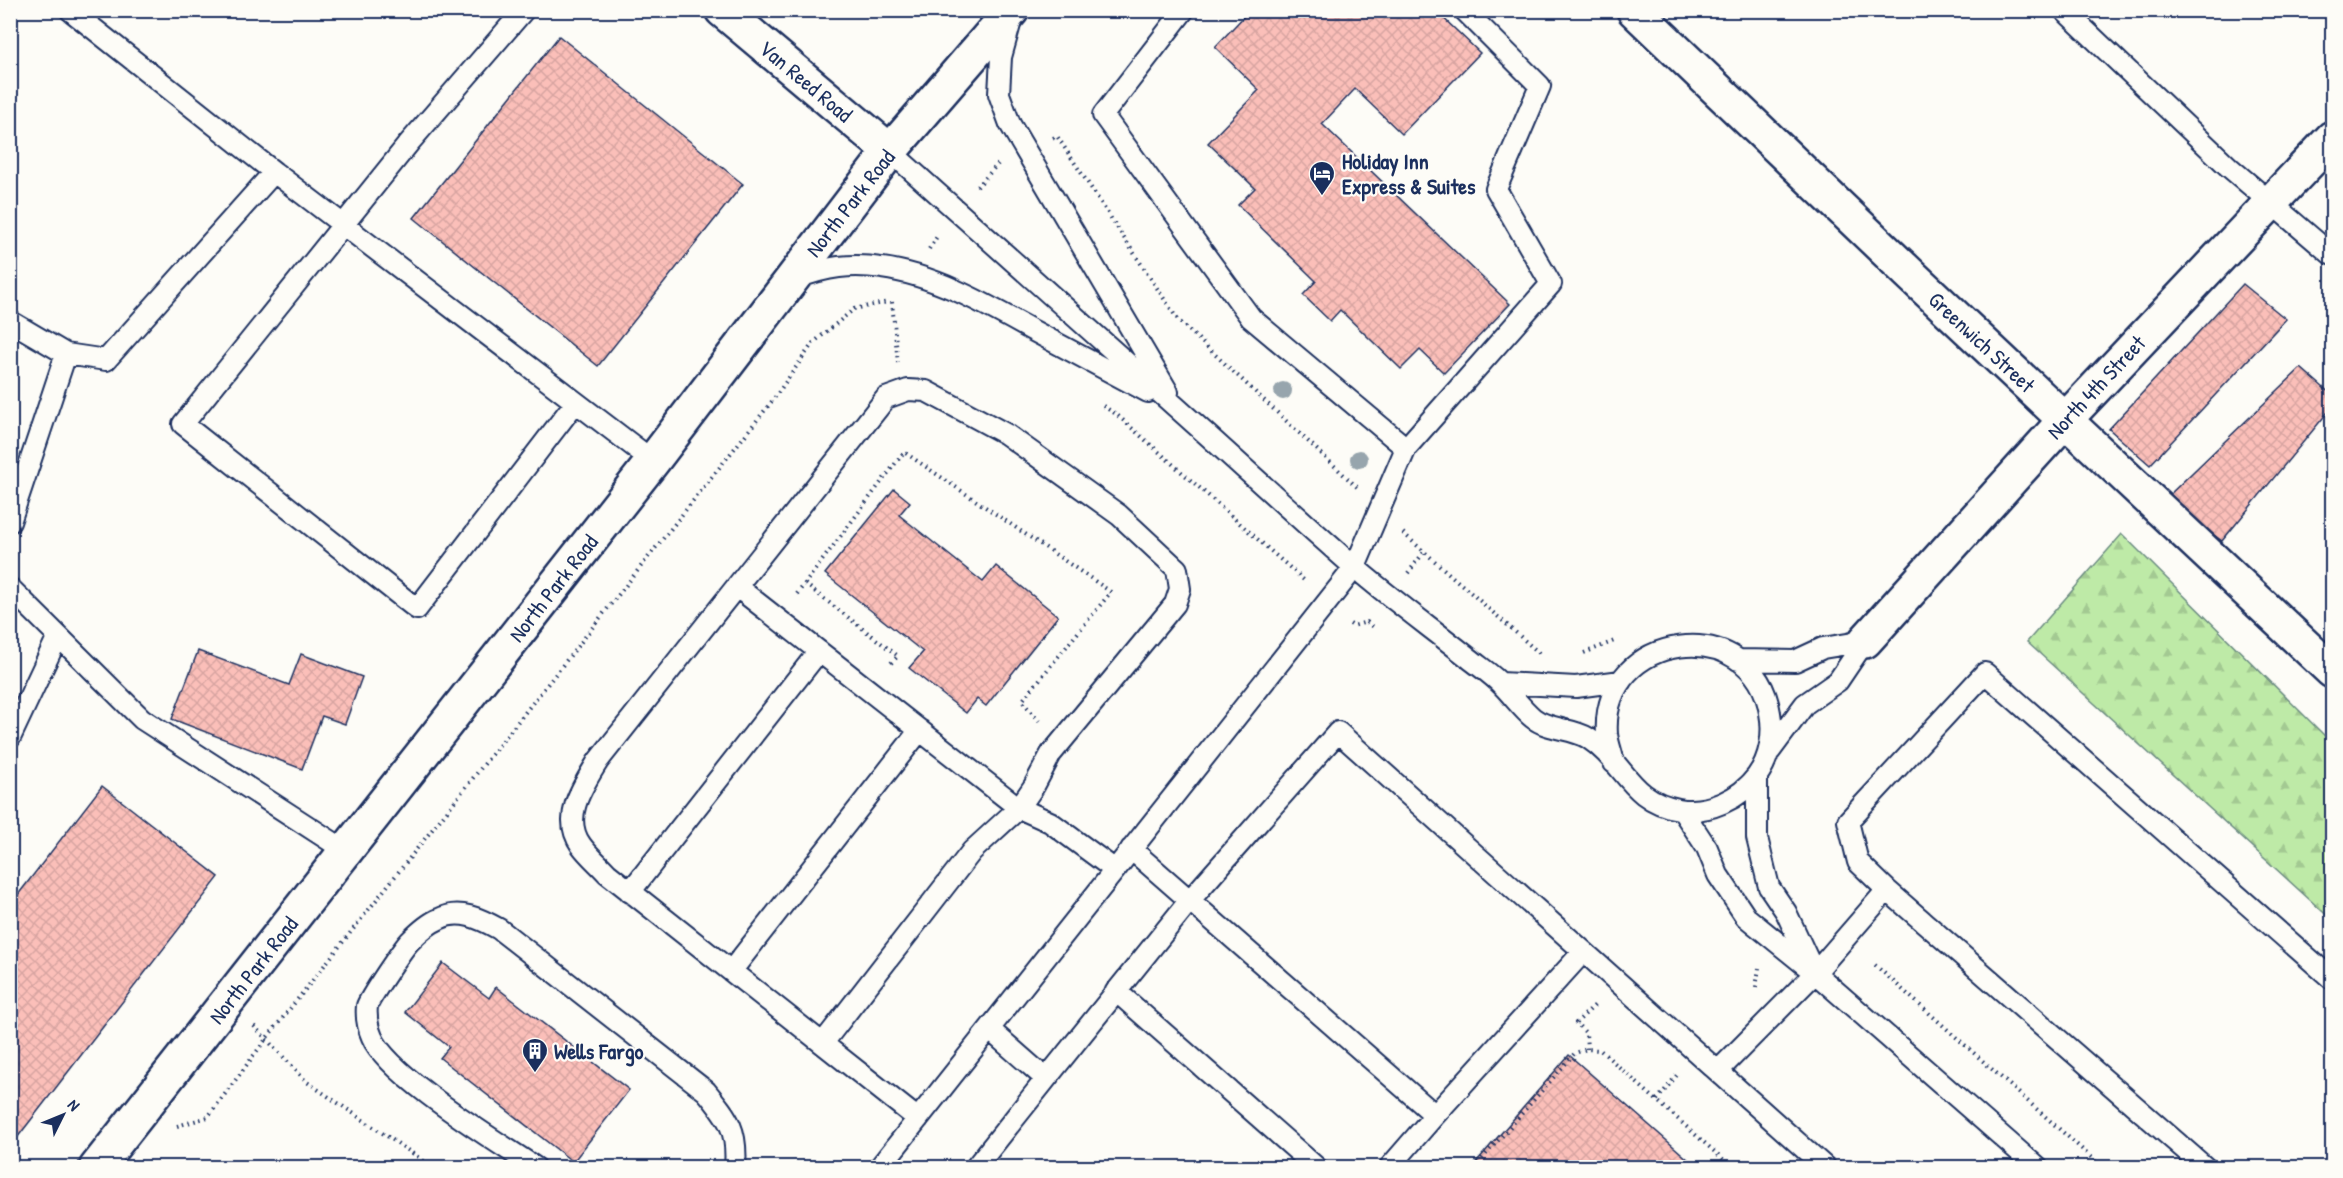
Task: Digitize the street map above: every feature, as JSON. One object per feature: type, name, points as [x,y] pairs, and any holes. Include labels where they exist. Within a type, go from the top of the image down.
[{"type":"street","name":"Van Reed Road","points":[[722,10],[890,151]]},
{"type":"street","name":"North Park Road","points":[[96,1167],[652,461],[890,151],[1013,10]]},
{"type":"street","name":"Greenwich Street","points":[[1634,10],[2332,671]]},
{"type":"street","name":"North 4th Street","points":[[1865,641],[2065,420],[2332,138]]},
{"type":"lane","points":[[70,10],[342,226],[652,461]]},
{"type":"lane","points":[[524,10],[409,143],[183,424],[417,609],[575,403]]},
{"type":"lane","points":[[1013,10],[1001,57],[999,94],[1010,124],[1176,408]]},
{"type":"lane","points":[[1184,10],[1103,115],[1251,318],[1406,448]]},
{"type":"lane","points":[[879,1167],[1355,567],[1406,448],[1551,284],[1496,189],[1540,86],[1464,10]]},
{"type":"lane","points":[[2064,10],[2229,167],[2332,255]]},
{"type":"lane","points":[[890,151],[1355,567],[1501,683],[1535,720],[1587,738],[1614,763],[1631,786],[1654,802],[1682,810],[1710,808],[1736,796],[1756,777],[1768,754],[1805,704],[1838,681],[1865,641]]},
{"type":"lane","points":[[10,321],[66,354],[106,360],[274,172]]},
{"type":"lane","points":[[791,280],[822,268],[852,266],[883,268],[928,280],[987,305],[1176,408]]},
{"type":"lane","points":[[10,522],[66,354]]},
{"type":"lane","points":[[823,1043],[972,851],[1019,808],[1051,754],[1175,604],[1180,589],[1177,569],[1119,515],[1006,434],[926,391],[908,390],[886,398],[598,761],[579,792],[572,820],[580,844],[608,873],[918,1119]]},
{"type":"lane","points":[[737,586],[1019,808],[1050,822],[1115,870]]},
{"type":"lane","points":[[10,588],[142,719],[346,851]]},
{"type":"lane","points":[[10,738],[58,636]]},
{"type":"lane","points":[[1738,660],[1795,662],[1823,648],[1865,641]]},
{"type":"lane","points":[[1614,763],[1607,735],[1609,707],[1621,681],[1639,661],[1662,649],[1688,644],[1714,648],[1738,660],[1757,678],[1768,701],[1773,728],[1768,754]]},
{"type":"lane","points":[[630,892],[819,651]]},
{"type":"lane","points":[[2198,1165],[1858,862],[1848,821],[1985,673],[2332,979]]},
{"type":"lane","points":[[1501,683],[1576,687],[1621,681]]},
{"type":"lane","points":[[732,970],[920,730]]},
{"type":"lane","points":[[975,1167],[1190,900],[1338,732],[1826,1167]]},
{"type":"lane","points":[[1756,777],[1757,838],[1769,886],[1786,912],[1815,973]]},
{"type":"lane","points":[[1682,810],[1707,848],[1718,875],[1746,917],[1815,973],[2038,1167]]},
{"type":"lane","points":[[1131,849],[1435,1115]]},
{"type":"lane","points":[[1718,1071],[1815,973],[1887,890]]},
{"type":"lane","points":[[536,1167],[420,1088],[390,1062],[373,1039],[368,1021],[367,1004],[410,942],[439,918],[461,914],[482,919],[499,930],[706,1091],[724,1113],[733,1129],[735,1167]]},
{"type":"lane","points":[[1389,1167],[1583,952]]},
{"type":"lane","points":[[1116,991],[1317,1167]]},
{"type":"lane","points":[[989,1029],[1046,1079]]},
{"type":"path","points":[[892,301],[900,393]]},
{"type":"path","points":[[174,1127],[208,1117],[266,1039],[773,400],[813,344],[854,309],[901,301]]},
{"type":"path","points":[[778,619],[904,452],[1111,592],[1022,701],[1040,721],[1033,730]]},
{"type":"path","points":[[805,584],[898,656],[883,672]]},
{"type":"path","points":[[1875,965],[2103,1167]]},
{"type":"path","points":[[229,1000],[307,1082],[434,1167]]},
{"type":"path","points":[[1587,1049],[1586,1033],[1576,1023],[1597,1004]]},
{"type":"path","points":[[1474,1167],[1575,1053],[1587,1049],[1600,1050],[1733,1167]]},
{"type":"green space","points":[[2122,534],[2332,743],[2332,920],[2027,642]]},
{"type":"building","points":[[871,10],[886,10],[881,18]]},
{"type":"building","name":"Holiday Inn Express & Suites","points":[[1250,10],[1435,10],[1480,53],[1402,134],[1355,89],[1322,124],[1510,304],[1444,373],[1420,350],[1401,369],[1340,310],[1330,321],[1303,295],[1316,281],[1238,205],[1255,188],[1208,143],[1259,90],[1215,47]]},
{"type":"building","points":[[559,36],[743,184],[598,366],[414,218]]},
{"type":"building","points":[[2243,284],[2286,319],[2150,465],[2109,429]]},
{"type":"building","points":[[2301,368],[2332,395],[2332,407],[2222,541],[2165,499]]},
{"type":"building","points":[[894,489],[910,502],[899,515],[983,582],[996,566],[1058,616],[986,706],[977,699],[966,713],[909,668],[923,652],[825,574]]},
{"type":"building","points":[[198,651],[289,685],[301,654],[362,677],[345,724],[322,716],[302,769],[172,719]]},
{"type":"building","points":[[102,786],[219,877],[10,1147],[10,905]]},
{"type":"building","name":"Wells Fargo","points":[[443,963],[489,998],[496,987],[629,1090],[573,1162],[440,1058],[449,1047],[405,1012]]},
{"type":"building","points":[[1569,1055],[1698,1168],[1471,1168]]},
{"type":"place","name":"Holiday Inn Express & Suites","points":[[1322,197]]},
{"type":"place","name":"Wells Fargo","points":[[535,1074]]}]
